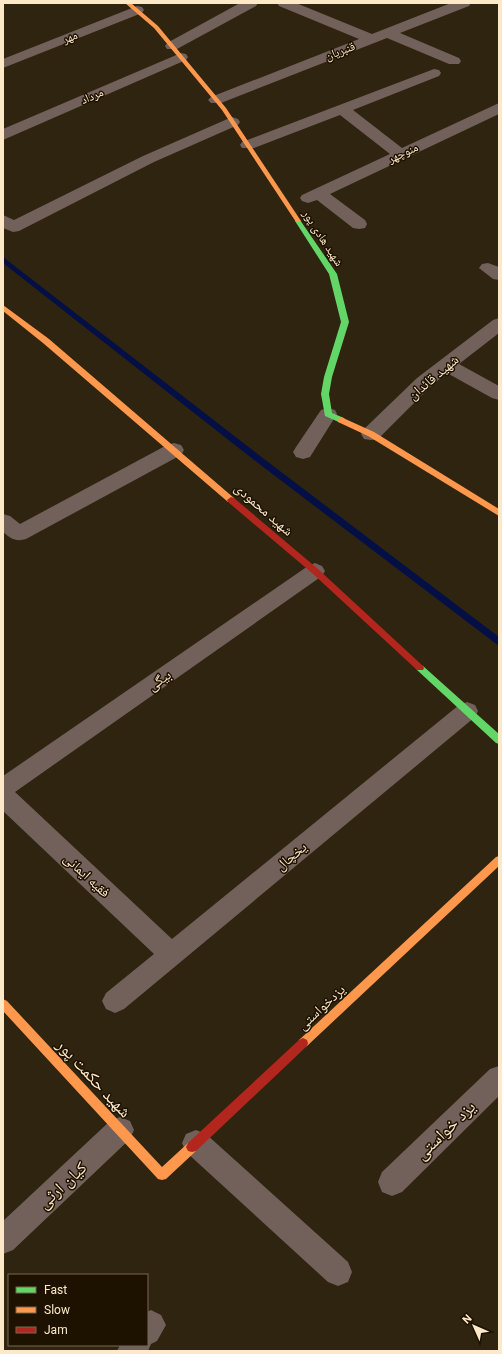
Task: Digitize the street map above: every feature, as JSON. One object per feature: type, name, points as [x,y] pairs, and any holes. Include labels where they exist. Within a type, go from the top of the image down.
[{"type":"street","name":"مرداد","points":[[3,135],[177,51],[251,3]]},
{"type":"street","points":[[284,3],[371,39]]},
{"type":"street","name":"قنبریان","points":[[216,100],[464,3]]},
{"type":"street","name":"شهید هادی پور","points":[[132,7],[156,27],[216,100],[333,274],[346,322],[328,378],[325,394],[328,414]]},
{"type":"street","name":"مهر","points":[[3,64],[132,7]]},
{"type":"street","points":[[388,33],[454,61]]},
{"type":"street","points":[[248,146],[434,73]]},
{"type":"street","name":"منوچهر","points":[[359,224],[313,196],[499,108]]},
{"type":"street","points":[[343,109],[400,154]]},
{"type":"street","points":[[3,220],[13,227],[88,188],[200,135],[232,122]]},
{"type":"street","name":"شهید محمودی","points":[[3,307],[46,341],[315,571],[499,740]]},
{"type":"street","name":"شهید قائدان","points":[[371,434],[424,382],[499,324]]},
{"type":"street","points":[[447,365],[499,394]]},
{"type":"street","points":[[303,452],[328,414],[371,434],[499,512]]},
{"type":"street","points":[[3,522],[19,534],[174,450]]},
{"type":"street","name":"بیگی","points":[[3,788],[315,571]]},
{"type":"street","name":"یخچال","points":[[115,1001],[467,711]]},
{"type":"street","name":"فقیه ایمانی","points":[[3,796],[171,954]]},
{"type":"street","name":"یزدخواستی","points":[[162,1175],[499,860]]},
{"type":"street","name":"شهید حکمت پور","points":[[3,1004],[162,1175]]},
{"type":"street","name":"یزد خواستی","points":[[392,1182],[499,1078]]},
{"type":"street","name":"کیان ارثی","points":[[3,1240],[120,1130]]},
{"type":"street","points":[[196,1143],[338,1272]]},
{"type":"waterway","points":[[3,259],[261,461],[499,642]]},
{"type":"traffic: fast","points":[[298,221],[333,274],[345,322],[328,377],[325,394],[328,414],[341,420]]},
{"type":"traffic: fast","points":[[420,668],[499,740]]},
{"type":"traffic: slow","points":[[128,3],[156,27],[224,109],[298,221]]},
{"type":"traffic: slow","points":[[3,307],[46,341],[231,500]]},
{"type":"traffic: slow","points":[[341,420],[371,434],[499,513]]},
{"type":"traffic: slow","points":[[303,1043],[499,860]]},
{"type":"traffic: slow","points":[[3,1004],[162,1175],[192,1147]]},
{"type":"traffic: jam","points":[[231,500],[315,571],[420,668]]},
{"type":"traffic: jam","points":[[192,1147],[303,1043]]}]
